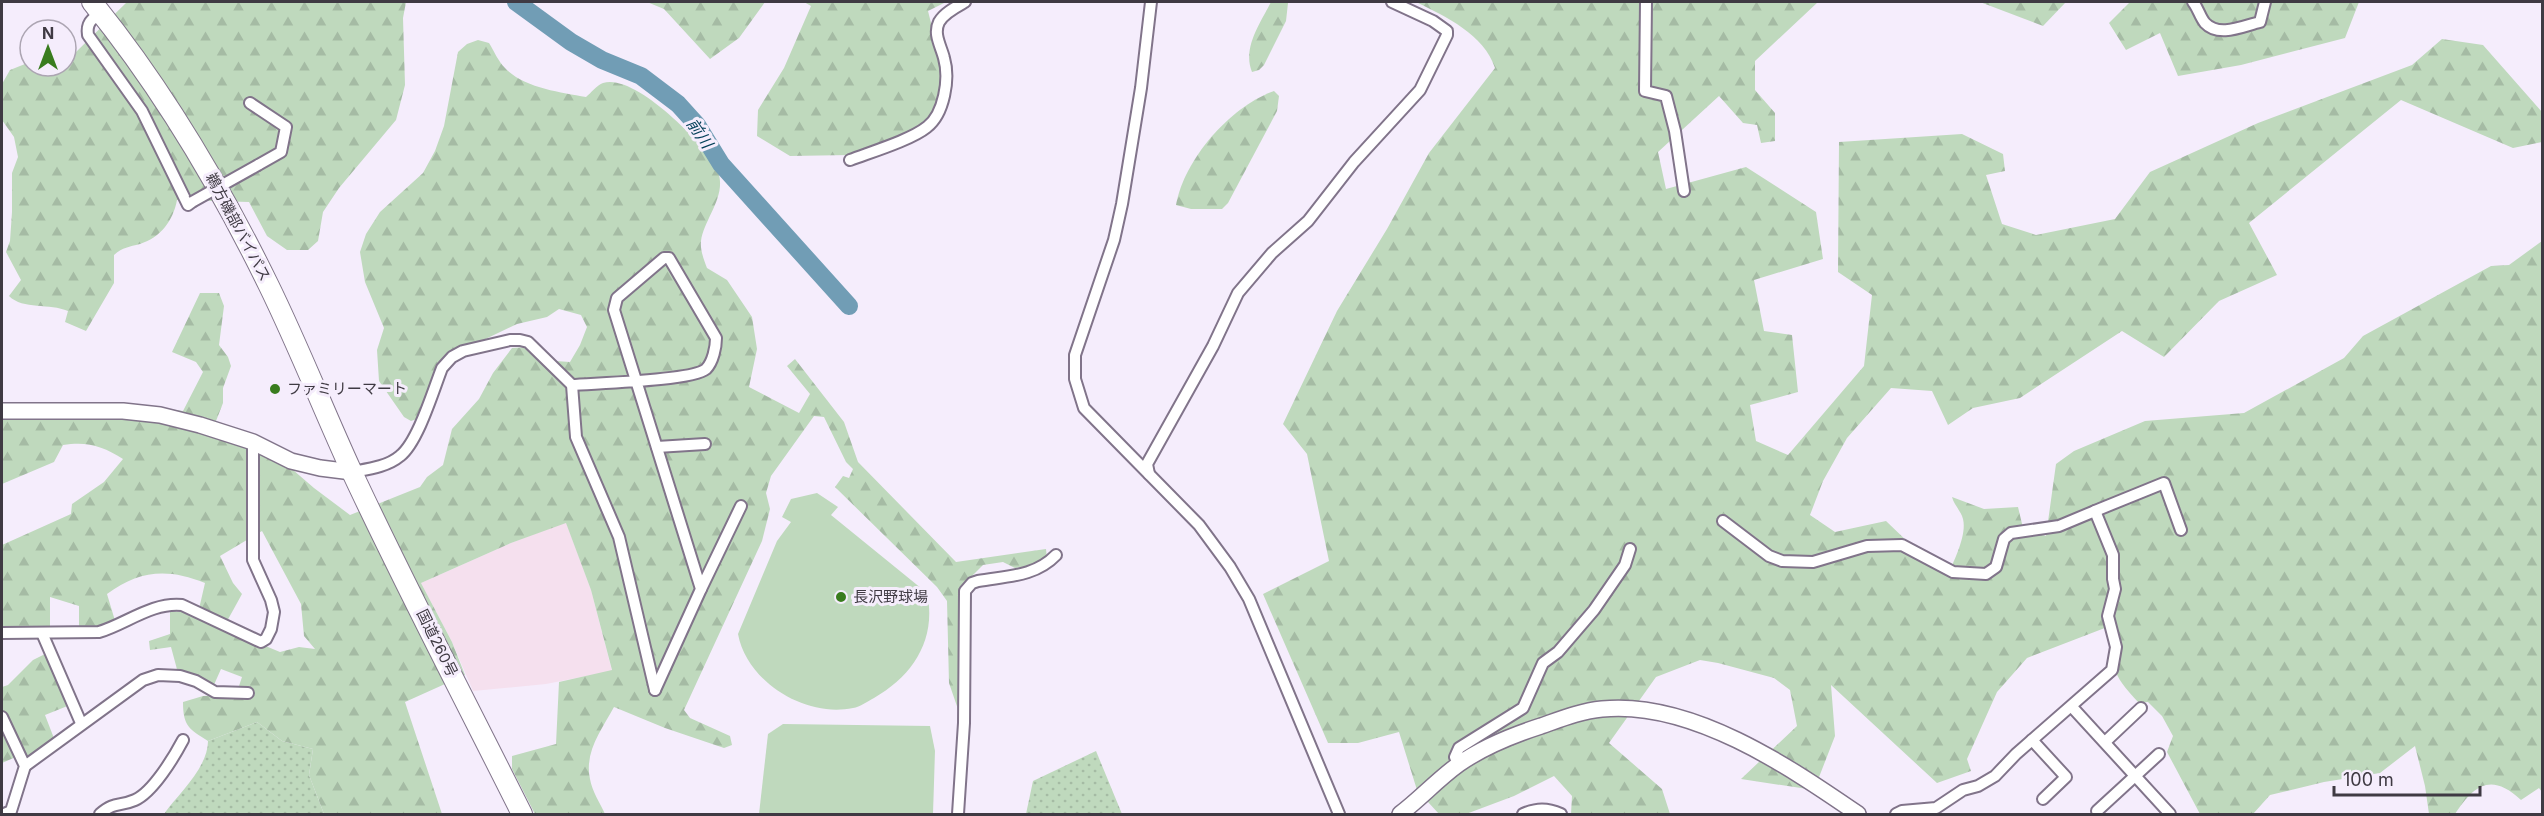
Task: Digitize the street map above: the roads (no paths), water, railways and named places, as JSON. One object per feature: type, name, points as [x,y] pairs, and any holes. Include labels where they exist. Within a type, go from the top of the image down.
[{"type":"highway","name":"鵜方磯部バイパス","points":[[97,7],[165,100],[209,172],[269,286],[352,471]]},
{"type":"highway","name":"国道260号","points":[[352,471],[522,814]]},
{"type":"street","points":[[850,160],[919,134],[937,118],[943,96],[946,69],[937,39],[939,23],[947,13],[964,2]]},
{"type":"street","points":[[1151,2],[1141,88],[1122,204],[1114,240],[1075,355],[1075,379],[1084,408],[1199,525],[1230,567],[1249,599],[1339,814]]},
{"type":"street","points":[[1149,474],[1147,464],[1213,346],[1238,293],[1272,252],[1308,221],[1354,162],[1420,90],[1447,31],[1433,21],[1392,2]]},
{"type":"street","points":[[1646,2],[1645,91],[1666,96],[1675,131],[1684,191]]},
{"type":"street","points":[[2193,2],[2204,21],[2213,30],[2225,31],[2260,22],[2265,2]]},
{"type":"street","points":[[97,7],[87,28],[88,35],[142,111],[188,205],[281,152],[286,127],[250,104]]},
{"type":"street","points":[[572,385],[637,380],[696,374],[708,368],[716,347],[713,330],[669,258],[664,258],[617,298],[614,310],[637,380],[701,589]]},
{"type":"street","points":[[2,411],[132,412],[200,425],[253,442],[291,461],[320,468],[352,471],[382,466],[401,456],[414,438],[442,368],[452,357],[463,351],[510,340],[528,342],[572,385],[576,437],[620,537],[655,690],[741,506]]},
{"type":"street","points":[[2,633],[99,632],[156,607],[171,604],[182,605],[261,642],[266,639],[271,629],[274,612],[253,560],[253,442]]},
{"type":"street","points":[[657,447],[705,444]]},
{"type":"street","points":[[1723,521],[1769,556],[1782,561],[1813,562],[1867,546],[1902,546],[1953,572],[1977,574],[1992,571],[1999,562],[2004,539],[2011,533],[2059,526],[2164,483],[2181,530]]},
{"type":"street","points":[[1896,814],[1908,810],[1936,808],[1963,790],[1978,786],[1995,776],[2032,740],[2112,670],[2116,654],[2109,616],[2115,589],[2112,579],[2114,555],[2095,511]]},
{"type":"street","points":[[1458,765],[1455,757],[1459,748],[1523,708],[1543,663],[1558,652],[1594,610],[1625,565],[1630,549]]},
{"type":"street","points":[[958,814],[964,723],[965,591],[972,583],[978,581],[1032,572],[1047,564],[1056,555]]},
{"type":"street","points":[[42,633],[81,723]]},
{"type":"street","points":[[9,813],[25,766],[143,680],[158,675],[180,675],[215,692],[248,693]]},
{"type":"street","points":[[2072,706],[2170,814]]},
{"type":"street","points":[[1400,814],[1458,765],[1509,738],[1582,712],[1621,708],[1672,717],[1743,743],[1792,769],[1858,814]]},
{"type":"street","points":[[2105,742],[2141,708]]},
{"type":"street","points":[[2,717],[25,766]]},
{"type":"street","points":[[100,814],[110,805],[137,800],[168,768],[183,740]]},
{"type":"street","points":[[2032,740],[2066,777],[2043,799]]},
{"type":"street","points":[[2097,811],[2159,754]]},
{"type":"street","points":[[1523,814],[1541,809],[1561,814]]},
{"type":"waterway","name":"前川","points":[[516,2],[571,42],[602,60],[641,76],[678,104],[697,125],[721,164],[849,306]]},
{"type":"place","name":"ファミリーマート","points":[[275,389]]},
{"type":"place","name":"長沢野球場","points":[[841,597]]}]
